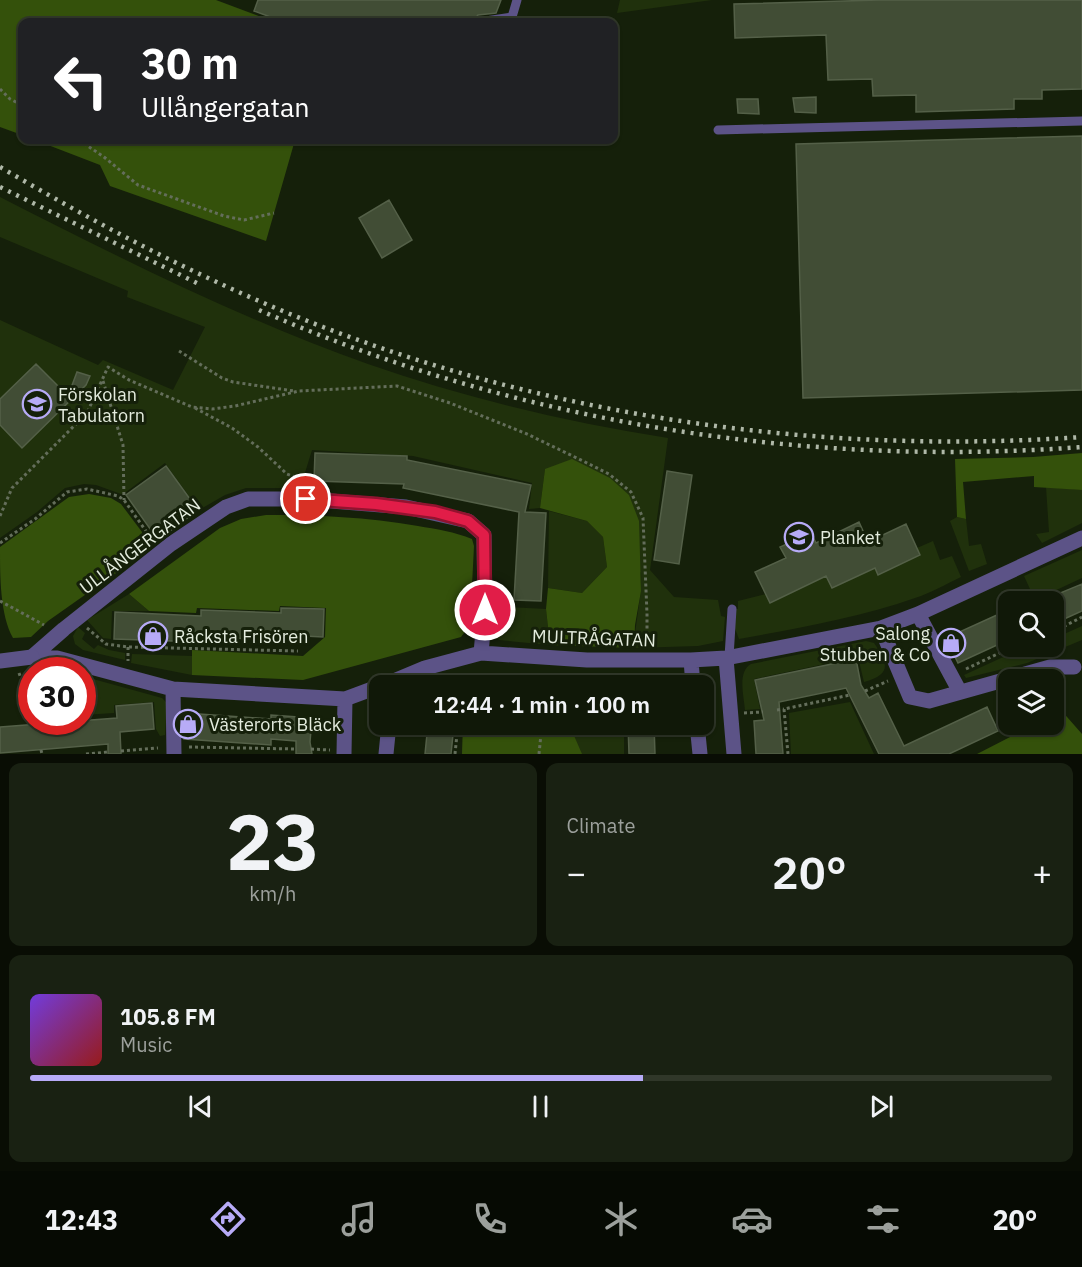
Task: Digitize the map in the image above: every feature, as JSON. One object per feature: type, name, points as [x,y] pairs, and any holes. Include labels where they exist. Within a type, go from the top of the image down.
[{"type":"street","name":"ULLÅNGERGATAN","points":[[32,657],[78,617],[171,544],[226,507],[248,500],[306,499],[376,504],[435,512],[468,521],[484,535],[485,610],[481,653]]},
{"type":"street","name":"MULTRÅGATAN","points":[[409,675],[425,668],[481,653],[587,660],[692,660],[728,657],[881,628],[918,614],[1082,538]]},
{"type":"street","points":[[918,614],[960,692]]},
{"type":"street","points":[[881,628],[910,697],[929,701],[1050,667],[1074,667]]},
{"type":"street","points":[[728,657],[734,754]]},
{"type":"street","name":"MULTRÅGATAN","points":[[0,661],[18,659]]},
{"type":"street","points":[[692,660],[693,675]]},
{"type":"street","name":"MULTRÅGATAN","points":[[96,668],[173,689],[345,699],[369,691]]},
{"type":"street","points":[[173,689],[174,750]]},
{"type":"street","points":[[344,754],[345,699]]},
{"type":"street","points":[[386,754],[388,735]]},
{"type":"street","points":[[698,735],[700,754]]},
{"type":"lane","points":[[505,18],[512,17],[517,0]]},
{"type":"lane","points":[[718,130],[1082,121]]},
{"type":"lane","points":[[728,657],[732,609]]},
{"type":"path","points":[[0,89],[18,103]]},
{"type":"path","points":[[85,144],[104,156],[138,185],[224,216],[244,220],[274,213]]},
{"type":"path","points":[[179,351],[222,378],[233,382],[299,391]]},
{"type":"path","points":[[0,516],[12,488],[87,413],[108,367],[129,380],[194,407],[232,428],[258,447],[288,474],[301,479]]},
{"type":"path","points":[[102,379],[123,445],[124,500]]},
{"type":"path","points":[[194,407],[212,409],[235,406],[299,391],[397,386],[450,403],[527,434],[609,474],[631,492],[643,518],[647,614],[646,659]]},
{"type":"path","points":[[0,543],[35,519],[67,492],[87,489],[118,496],[124,500],[149,535]]},
{"type":"path","points":[[0,601],[59,633]]},
{"type":"path","points":[[78,617],[91,633],[106,644],[128,647],[298,651]]},
{"type":"path","points":[[1064,626],[1082,617]]},
{"type":"path","points":[[950,676],[998,654]]},
{"type":"path","points":[[865,691],[901,675]]},
{"type":"path","points":[[777,710],[850,695]]},
{"type":"path","points":[[784,709],[788,754]]},
{"type":"path","points":[[455,754],[457,735]]},
{"type":"path","points":[[539,754],[541,735]]},
{"type":"path","points":[[121,751],[296,749]]},
{"type":"path","points":[[86,754],[108,752]]},
{"type":"green space","points":[[0,0],[216,0],[264,18],[18,18],[18,134],[0,127]]},
{"type":"green space","points":[[620,0],[712,0],[617,13]]},
{"type":"green space","points":[[45,144],[294,144],[266,241],[110,186],[100,165]]},
{"type":"green space","points":[[0,197],[136,265],[227,307],[274,328],[368,364],[442,388],[516,408],[668,438],[650,570],[674,597],[718,600],[721,616],[725,617],[723,641],[698,646],[634,648],[641,573],[545,469],[540,508],[529,509],[532,483],[413,456],[312,450],[304,476],[291,488],[246,488],[225,495],[199,510],[165,463],[121,494],[96,485],[84,484],[65,488],[37,512],[0,538],[0,320],[98,365],[103,360],[173,390],[205,327],[127,297],[128,291],[0,237]]},
{"type":"green space","points":[[1082,453],[1082,490],[1034,487],[1034,476],[963,482],[966,519],[957,517],[955,459]]},
{"type":"green space","points":[[572,459],[610,478],[629,495],[639,521],[641,591],[635,625],[634,648],[550,645],[546,609],[548,588],[582,593],[607,567],[603,537],[587,521],[540,508],[545,469]]},
{"type":"green space","points":[[1046,487],[1082,490],[1082,523],[1042,543],[1036,534],[1049,532]]},
{"type":"green space","points":[[89,494],[111,498],[121,504],[142,532],[143,554],[48,621],[31,637],[13,638],[3,607],[0,547],[69,497]]},
{"type":"green space","points":[[549,511],[587,521],[603,537],[607,567],[582,593],[548,588]]},
{"type":"green space","points":[[266,515],[380,520],[459,534],[472,539],[474,546],[470,625],[461,637],[303,680],[192,675],[192,650],[303,656],[325,637],[326,608],[280,606],[279,611],[197,608],[196,613],[149,611],[129,594],[220,528],[241,519]]},
{"type":"green space","points":[[957,517],[966,519],[969,546],[981,544],[987,564],[969,571],[950,521]]},
{"type":"green space","points":[[933,541],[940,560],[952,556],[961,577],[921,596],[872,611],[739,639],[734,626],[734,609],[738,609],[738,601],[766,594],[770,602],[826,576],[832,588],[875,568],[879,574],[920,555],[917,548]]},
{"type":"green space","points":[[1082,550],[1082,578],[1054,591],[1031,591],[1024,576]]},
{"type":"green space","points":[[129,594],[149,611],[112,611],[111,639],[103,638],[87,620]]},
{"type":"green space","points":[[508,607],[546,609],[550,645],[499,640],[493,634],[494,615]]},
{"type":"green space","points":[[1082,626],[1082,640],[1064,648],[1064,634]]},
{"type":"green space","points":[[78,627],[85,633],[82,639],[94,649],[98,645],[125,653],[125,660],[83,650],[75,644],[73,636]]},
{"type":"green space","points":[[866,641],[874,643],[883,657],[885,668],[879,676],[864,682],[858,657],[754,679],[760,709],[745,710],[743,678],[751,664]]},
{"type":"green space","points":[[132,654],[192,656],[192,675],[131,663]]},
{"type":"green space","points":[[1003,657],[1041,657],[1027,663],[966,678],[964,675]]},
{"type":"green space","points":[[96,680],[162,698],[167,703],[165,735],[160,736],[156,729],[154,702],[114,705],[114,713],[96,714]]},
{"type":"green space","points":[[850,702],[874,754],[791,754],[789,713]]},
{"type":"green space","points":[[1064,714],[1082,734],[1082,754],[977,754],[1012,736],[1064,735]]},
{"type":"green space","points":[[463,735],[624,735],[624,754],[462,754]]},
{"type":"green space","points":[[463,735],[574,735],[582,754],[462,754]]},
{"type":"building","points":[[258,0],[501,0],[496,13],[478,15],[476,18],[273,18],[254,11]]},
{"type":"building","points":[[880,0],[1082,0],[1082,89],[1042,90],[1042,99],[1014,99],[1014,109],[916,112],[916,95],[873,96],[872,79],[828,80],[826,35],[735,38],[734,4]]},
{"type":"building","points":[[816,97],[816,113],[795,112],[793,98]]},
{"type":"building","points":[[737,99],[758,99],[759,114],[738,113]]},
{"type":"building","points":[[1082,136],[1082,390],[803,398],[796,144]]},
{"type":"building","points":[[389,200],[412,240],[382,258],[359,218]]},
{"type":"building","name":"Förskolan Tabulatorn","points":[[36,364],[68,396],[77,372],[90,376],[86,385],[22,448],[0,425],[0,399]]},
{"type":"building","points":[[315,453],[407,456],[407,460],[531,485],[525,512],[546,513],[541,601],[514,600],[519,512],[403,488],[404,484],[314,481]]},
{"type":"building","points":[[166,466],[198,510],[158,540],[126,495]]},
{"type":"building","points":[[667,471],[692,475],[679,564],[654,560]]},
{"type":"building","points":[[859,522],[868,542],[906,524],[920,555],[878,575],[875,568],[832,588],[826,576],[770,603],[755,572],[786,558],[780,547],[811,533],[816,543]]},
{"type":"building","points":[[1082,584],[1082,611],[1064,619],[1064,591]]},
{"type":"building","points":[[281,608],[324,609],[323,637],[284,635],[284,640],[203,637],[202,642],[114,639],[115,612],[201,616],[201,610],[281,613]]},
{"type":"building","points":[[998,615],[998,645],[958,663],[946,638]]},
{"type":"building","points":[[856,659],[861,685],[869,698],[878,693],[904,746],[987,707],[998,731],[949,754],[879,754],[846,688],[779,702],[783,754],[756,754],[754,721],[764,720],[755,680]]},
{"type":"building","points":[[152,703],[154,729],[120,732],[121,754],[108,754],[108,744],[0,753],[0,727],[18,726],[18,735],[96,735],[96,720],[117,718],[116,706]]},
{"type":"building","points":[[185,713],[271,719],[271,715],[312,718],[310,742],[312,754],[296,754],[296,741],[271,739],[271,745],[184,739]]},
{"type":"building","points":[[427,735],[453,735],[451,754],[425,754]]},
{"type":"building","points":[[628,735],[654,735],[655,754],[629,754]]},
{"type":"railway","points":[[0,167],[153,251],[309,322],[416,359],[524,390],[634,413],[745,430],[857,439],[970,441],[1082,437]]},
{"type":"railway","points":[[0,187],[201,285]]},
{"type":"railway","points":[[259,310],[357,349],[457,382],[559,408],[662,428],[766,442],[871,450],[977,452],[1082,447]]},
{"type":"place","name":"Förskolan Tabulatorn","points":[[37,404]]},
{"type":"place","name":"Planket","points":[[799,537]]},
{"type":"place","name":"Råcksta Frisören","points":[[153,636]]},
{"type":"place","name":"Salong Stubben & Co","points":[[951,643]]},
{"type":"place","name":"Västerorts Bläck","points":[[188,724]]},
{"type":"route","points":[[306,499],[406,507],[468,521],[484,535],[485,610]]}]
